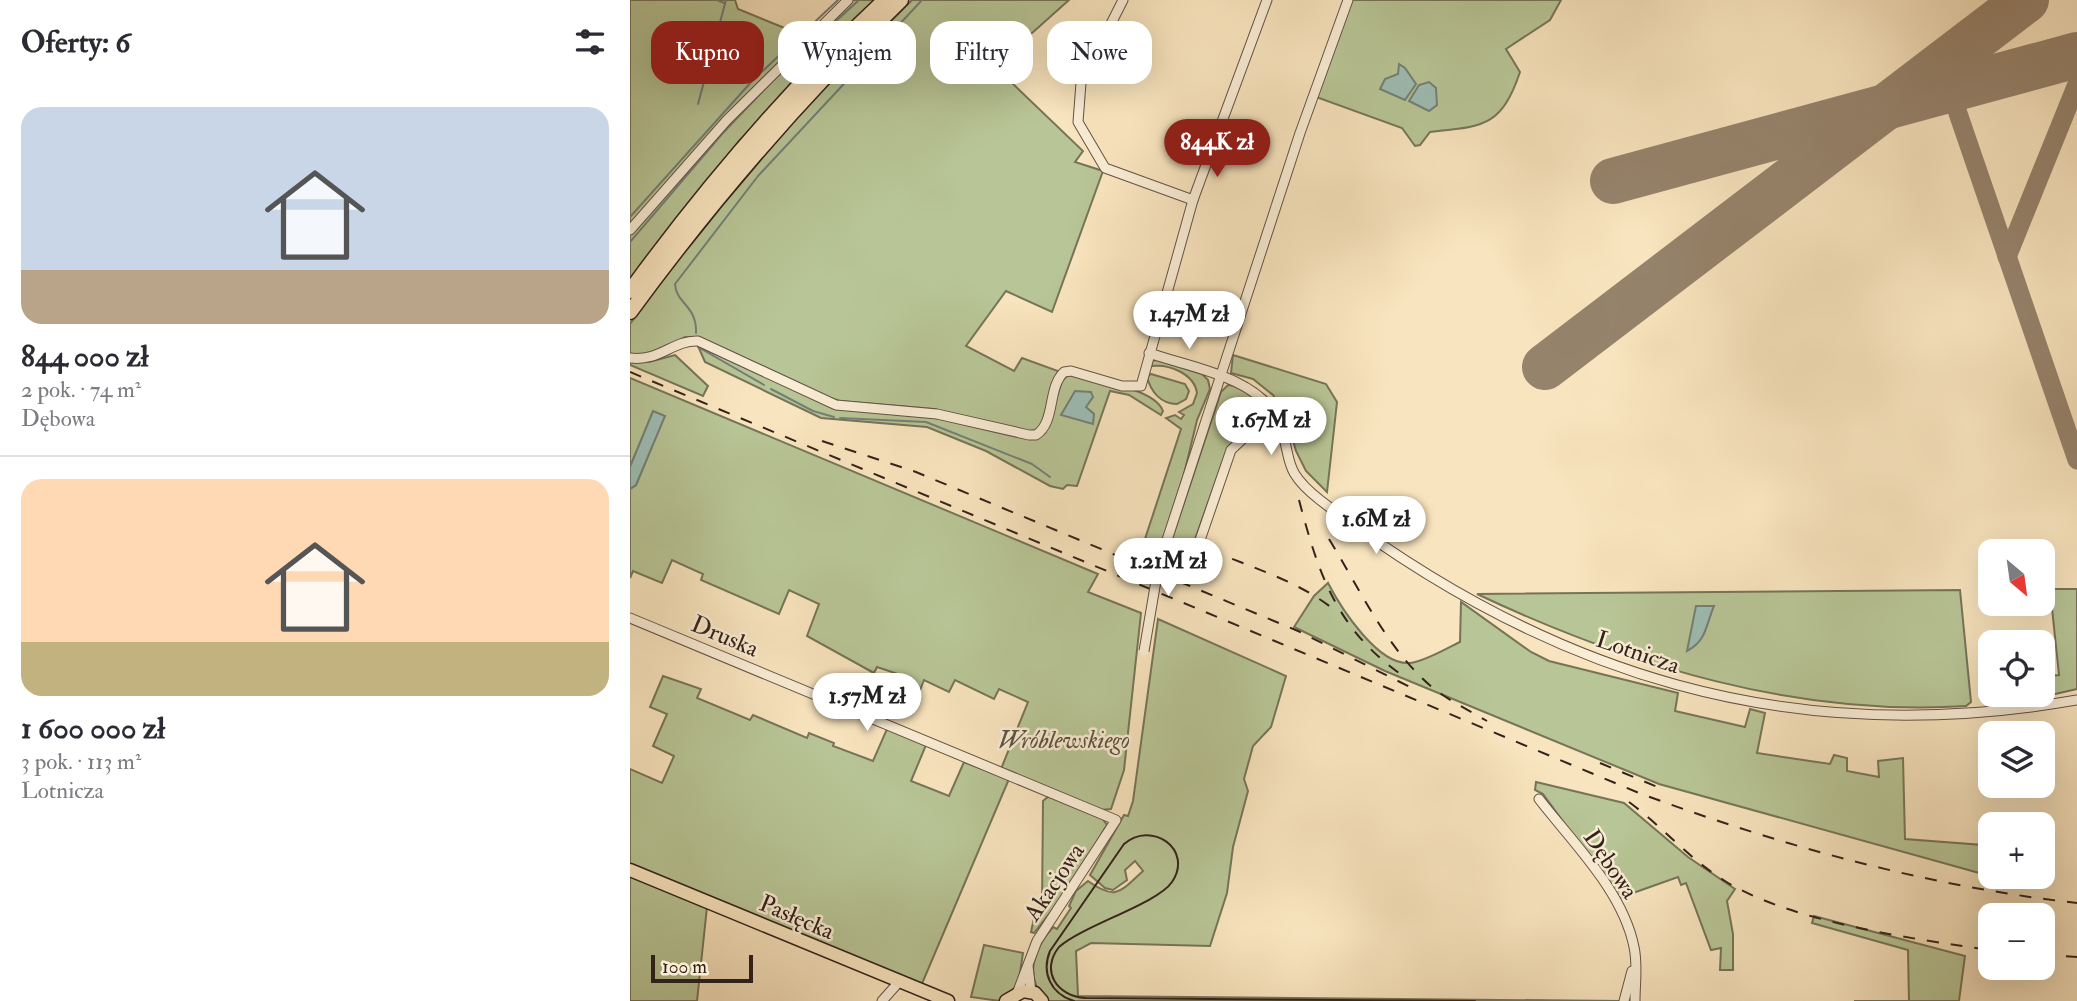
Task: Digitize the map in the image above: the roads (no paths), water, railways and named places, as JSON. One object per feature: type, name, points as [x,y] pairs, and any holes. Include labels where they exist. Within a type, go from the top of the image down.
[{"type":"highway","points":[[630,291],[746,144],[819,64],[885,0]]},
{"type":"highway","points":[[630,312],[687,236],[765,141],[901,0]]},
{"type":"main road","name":"Pasłęcka","points":[[630,870],[898,983],[948,1001]]},
{"type":"main road","points":[[1006,1001],[1025,991],[1042,1001]]},
{"type":"street","points":[[630,230],[727,120],[848,0]]},
{"type":"street","points":[[1123,0],[1081,83],[1078,122],[1105,168],[1193,200]]},
{"type":"street","points":[[630,358],[649,358],[681,344],[698,341],[836,405],[937,414],[1029,435],[1041,431],[1058,381],[1064,372],[1071,371],[1122,386],[1137,387],[1144,382],[1149,353],[1193,200],[1267,0]]},
{"type":"street","points":[[1144,651],[1157,575],[1167,540],[1300,133],[1349,0]]},
{"type":"street","points":[[1148,551],[1188,575],[1231,450],[1247,435],[1278,420],[1256,393],[1221,376],[1149,353]]},
{"type":"street","name":"Lotnicza","points":[[1278,420],[1285,455],[1294,475],[1323,501],[1486,610],[1569,649],[1619,668],[1731,699],[1801,711],[1864,716],[1963,715],[2077,700]]},
{"type":"street","name":"Druska","points":[[630,618],[1116,820]]},
{"type":"street","name":"Dębowa","points":[[1539,799],[1613,895],[1632,938],[1635,1001]]},
{"type":"street","name":"Akacjowa","points":[[1025,991],[1028,966],[1037,941],[1116,820]]},
{"type":"street","name":"Dębowa","points":[[1625,1001],[1635,959]]},
{"type":"street","points":[[882,1001],[898,983]]},
{"type":"water","points":[[1399,64],[1416,84],[1405,100],[1380,89],[1385,79],[1398,74]]},
{"type":"water","points":[[1429,82],[1436,88],[1437,105],[1429,111],[1409,101],[1419,85]]},
{"type":"water","points":[[1075,391],[1091,392],[1093,397],[1086,407],[1094,414],[1093,424],[1061,415]]},
{"type":"water","points":[[653,411],[665,416],[636,485],[630,489],[630,467]]},
{"type":"water","points":[[1696,606],[1714,606],[1699,642],[1687,651]]},
{"type":"waterway","points":[[717,0],[724,3]]},
{"type":"waterway","points":[[698,104],[726,0]]},
{"type":"waterway","points":[[630,217],[753,80],[838,0]]},
{"type":"waterway","points":[[836,21],[859,0]]},
{"type":"waterway","points":[[696,333],[693,316],[676,291],[675,284],[758,176],[922,0]]},
{"type":"waterway","points":[[630,242],[722,134],[778,75]]},
{"type":"waterway","points":[[698,347],[764,385]]},
{"type":"waterway","points":[[771,389],[813,411],[834,417]]},
{"type":"waterway","points":[[840,418],[926,422],[1032,464],[1050,477]]},
{"type":"tram line","points":[[1074,1001],[1059,993],[1050,982],[1047,967],[1050,951],[1124,844],[1135,837],[1146,835],[1157,837],[1174,849],[1178,859],[1172,882],[1152,898],[1059,947],[1051,965],[1051,973],[1054,981],[1066,993],[1085,998],[1475,1001]]},
{"type":"railway","points":[[630,372],[1639,793],[1747,830],[1855,862],[1965,886],[2077,903]]},
{"type":"railway","points":[[822,441],[916,472],[1298,631],[1418,691]]},
{"type":"railway","points":[[1299,500],[1314,553],[1334,600],[1363,641],[1406,678]]},
{"type":"railway","points":[[1329,539],[1383,630],[1409,664],[1438,691],[1487,721]]},
{"type":"railway","points":[[1210,550],[1293,584],[1338,613]]},
{"type":"railway","points":[[1600,763],[1660,788]]},
{"type":"railway","points":[[1629,802],[1725,881],[1783,908],[1853,927],[1978,948]]},
{"type":"railway","points":[[2055,956],[2077,957]]},
{"type":"park label","name":"Wróblewskiego","points":[[1064,740]]}]
